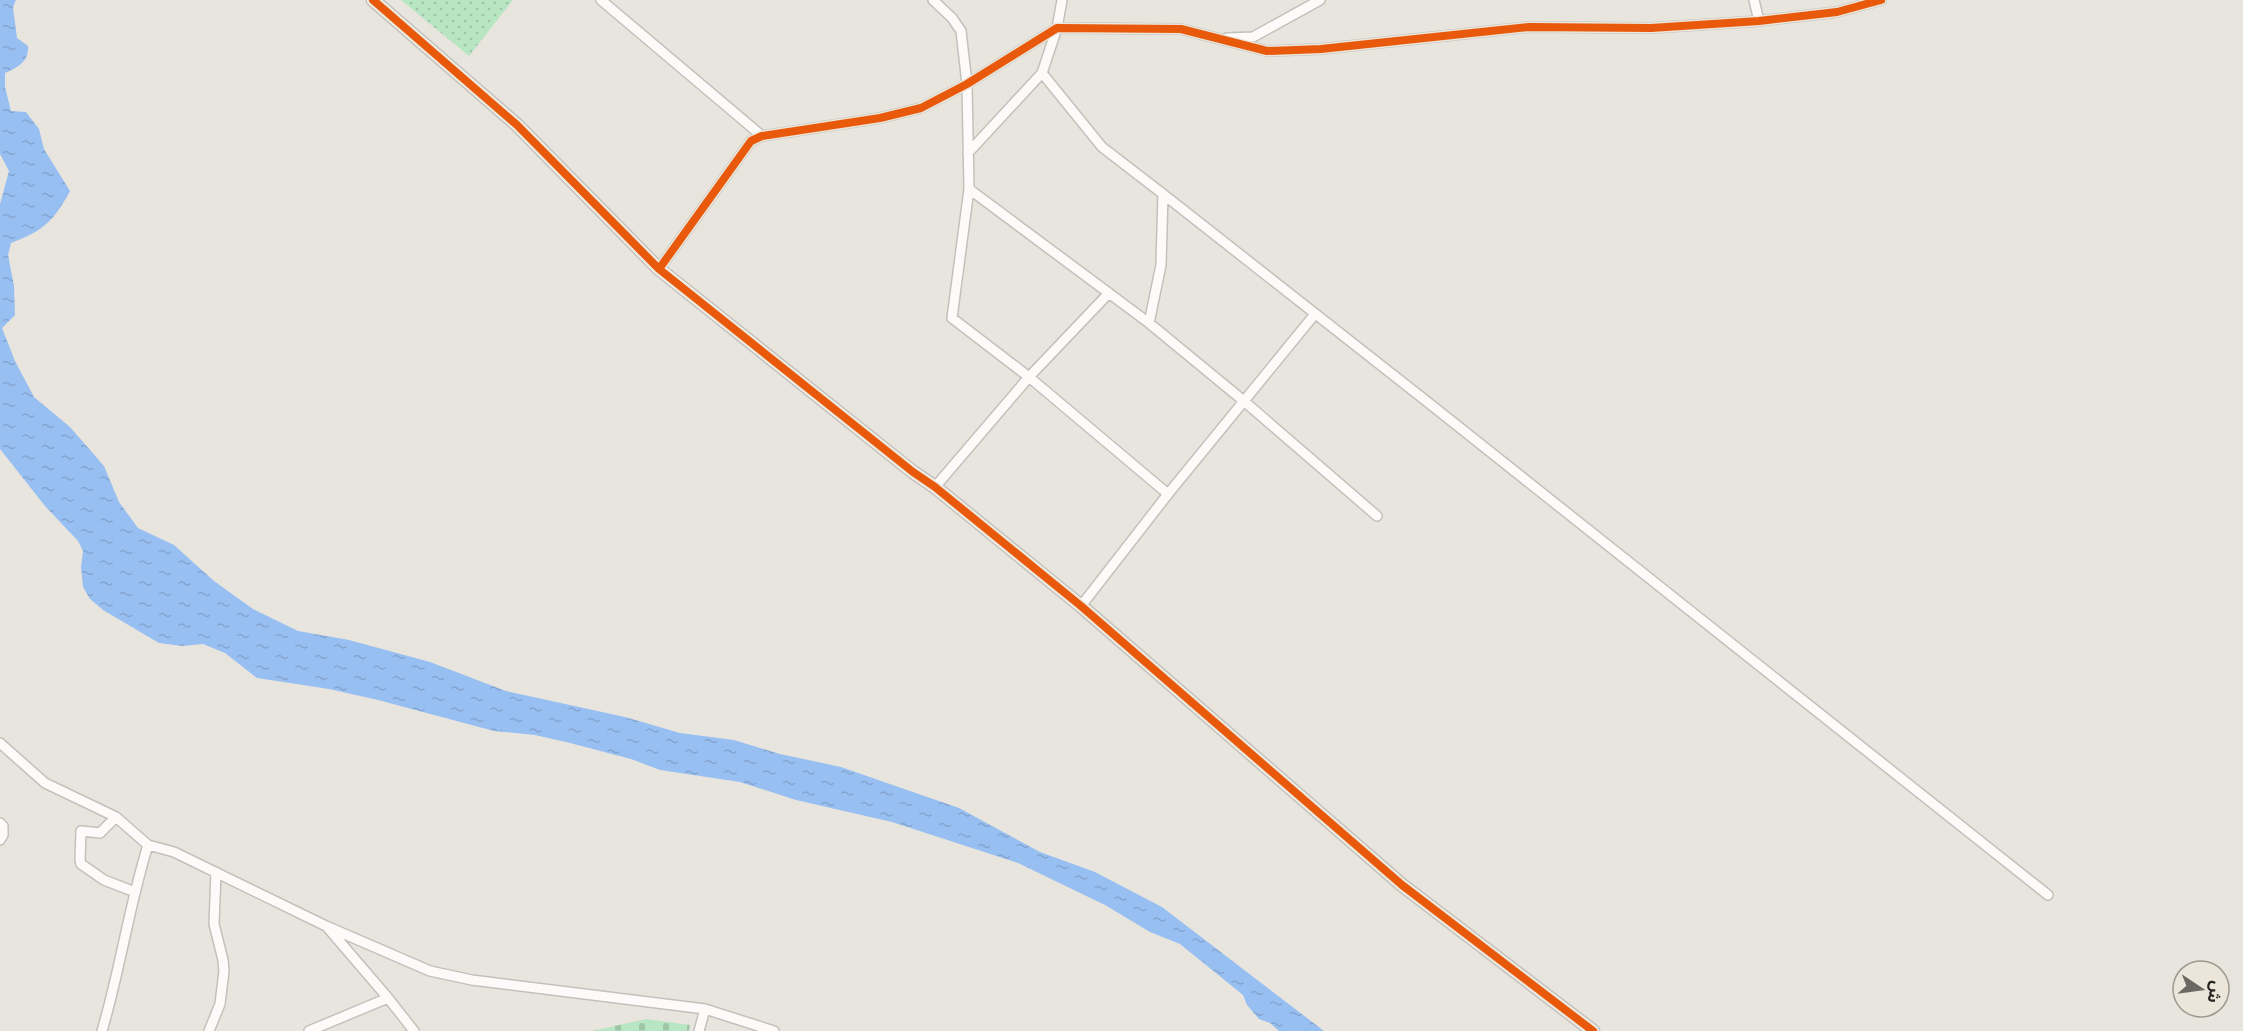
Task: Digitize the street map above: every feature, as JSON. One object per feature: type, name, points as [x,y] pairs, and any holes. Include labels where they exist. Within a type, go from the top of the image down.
[{"type":"street","points":[[374,0],[509,117],[659,269],[904,465],[935,487],[1081,606],[1402,885],[1593,1031]]},
{"type":"street","points":[[601,0],[762,136]]},
{"type":"street","points":[[933,0],[952,18],[961,31],[967,84],[969,189],[952,318],[1029,377],[1168,494]]},
{"type":"street","points":[[968,153],[1042,73],[1057,28],[1062,0]]},
{"type":"street","points":[[1216,38],[1253,37],[1320,0]]},
{"type":"street","points":[[1754,0],[1759,21]]},
{"type":"street","points":[[659,269],[751,141],[762,136],[891,116],[921,108],[967,84],[1057,28],[1181,29],[1267,51],[1321,49],[1529,27],[1651,28],[1759,21],[1837,12],[1881,0]]},
{"type":"street","points":[[1042,73],[1102,147],[2048,895]]},
{"type":"street","points":[[969,189],[1149,323],[1377,516]]},
{"type":"street","points":[[1149,323],[1161,265],[1163,194]]},
{"type":"street","points":[[935,487],[1029,377],[1109,294]]},
{"type":"street","points":[[1081,606],[1168,494],[1315,314]]},
{"type":"street","points":[[0,743],[45,783],[116,817],[148,845],[174,852],[326,926],[430,971],[472,980],[705,1010],[774,1031]]},
{"type":"street","points":[[116,817],[100,833],[81,831],[81,864],[104,880],[135,892]]},
{"type":"street","points":[[0,823],[3,826],[3,835],[0,840]]},
{"type":"street","points":[[102,1031],[148,845]]},
{"type":"street","points":[[209,1031],[220,1004],[224,971],[214,924],[216,872]]},
{"type":"street","points":[[326,926],[414,1031]]},
{"type":"street","points":[[309,1031],[388,998]]},
{"type":"street","points":[[699,1031],[705,1010]]},
{"type":"green space","points":[[401,0],[513,0],[469,56]]},
{"type":"green space","points":[[646,1019],[690,1025],[689,1031],[592,1031]]},
{"type":"water","points":[[0,0],[16,0],[13,7],[17,38],[28,46],[25,60],[5,73],[5,87],[11,111],[26,112],[39,129],[44,149],[70,191],[59,210],[46,224],[11,243],[8,255],[14,286],[15,315],[2,328],[15,361],[34,397],[70,427],[104,466],[119,502],[138,528],[174,545],[214,581],[253,609],[298,631],[349,640],[430,662],[506,691],[625,717],[680,733],[734,740],[780,754],[841,767],[959,808],[1040,852],[1095,872],[1162,907],[1324,1031],[1279,1031],[1270,1023],[1259,1019],[1247,1005],[1243,995],[1180,944],[1150,932],[1105,905],[1018,863],[892,822],[796,800],[740,782],[660,770],[631,759],[535,735],[494,731],[329,689],[257,678],[225,653],[203,644],[182,646],[159,643],[103,610],[90,599],[83,587],[81,567],[83,551],[78,541],[45,506],[0,449],[0,204],[9,171],[0,154]]},
{"type":"cycle path","points":[[373,0],[517,125],[659,269],[913,472],[935,487],[1081,606],[1402,885],[1593,1031]]},
{"type":"cycle path","points":[[659,269],[751,141],[762,136],[880,118],[921,108],[967,84],[1057,28],[1181,29],[1267,51],[1321,49],[1529,27],[1651,28],[1759,21],[1837,12],[1881,0]]}]
